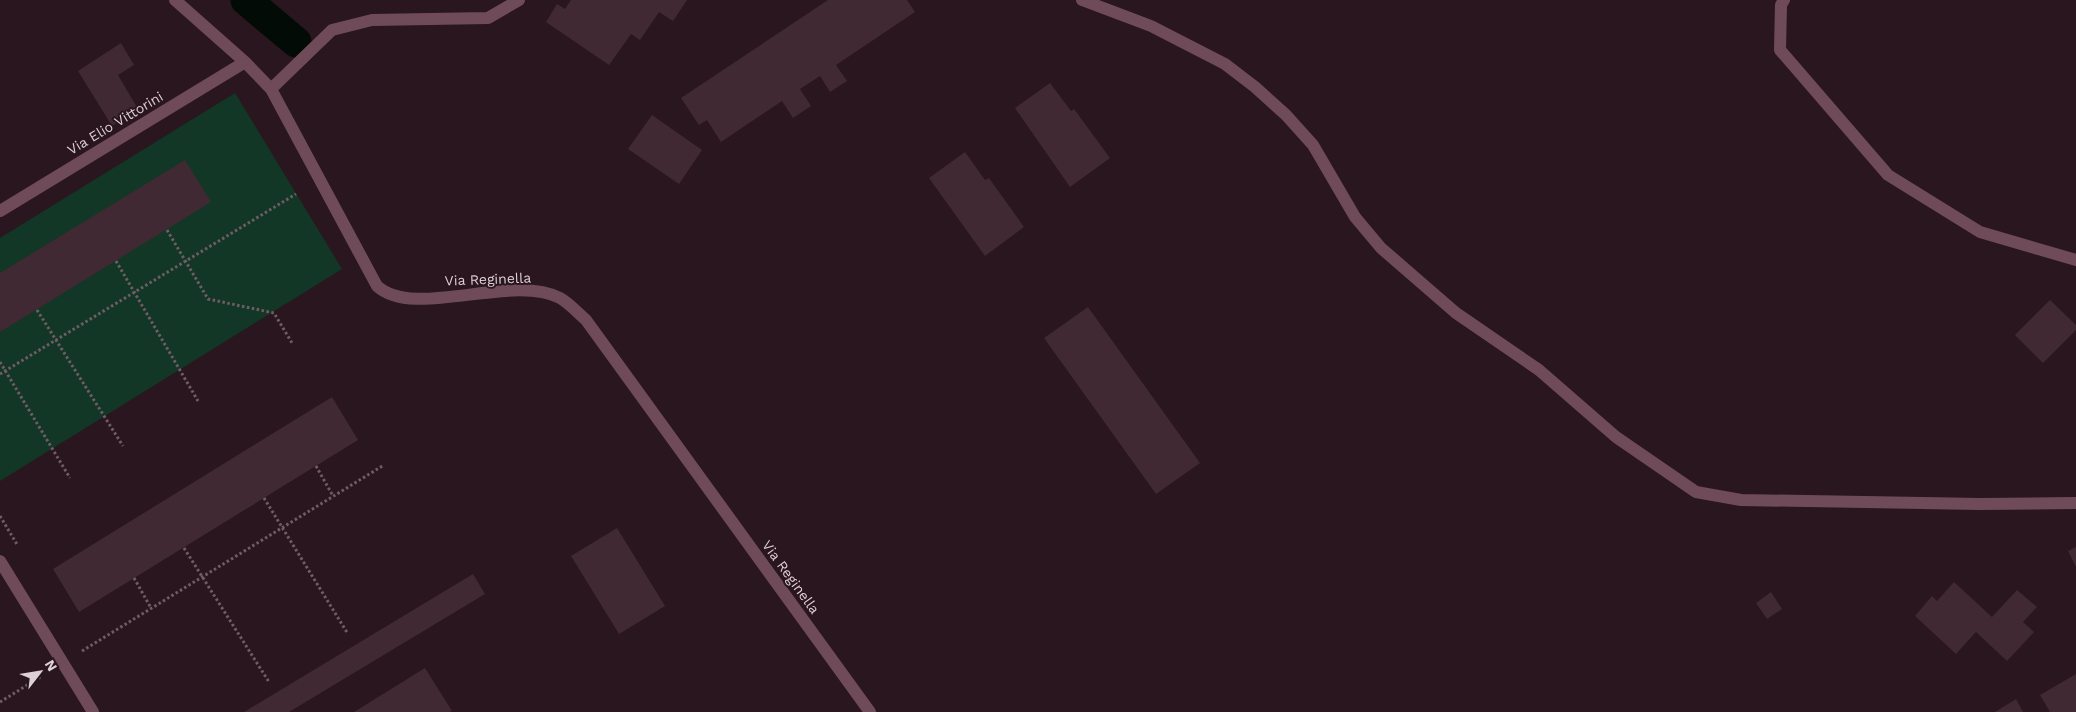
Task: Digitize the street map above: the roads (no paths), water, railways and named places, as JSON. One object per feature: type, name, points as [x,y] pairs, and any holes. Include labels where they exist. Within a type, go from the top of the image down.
[{"type":"street","name":"Via Reginella","points":[[175,0],[245,62],[271,88],[377,286],[386,294],[397,297],[421,298],[530,290],[560,298],[586,320],[870,712]]},
{"type":"street","points":[[271,88],[332,30],[372,20],[488,18],[519,0]]},
{"type":"street","points":[[1082,0],[1151,26],[1225,64],[1255,87],[1286,115],[1312,145],[1355,217],[1381,248],[1456,314],[1538,370],[1616,437],[1696,492],[1741,500],[1980,504],[2076,502]]},
{"type":"street","points":[[1784,0],[1782,5],[1780,50],[1888,175],[1980,232],[2076,260]]},
{"type":"street","name":"Via Elio Vittorini","points":[[0,211],[245,62]]},
{"type":"street","points":[[0,561],[93,712]]},
{"type":"waterway","points":[[246,0],[296,42]]}]
